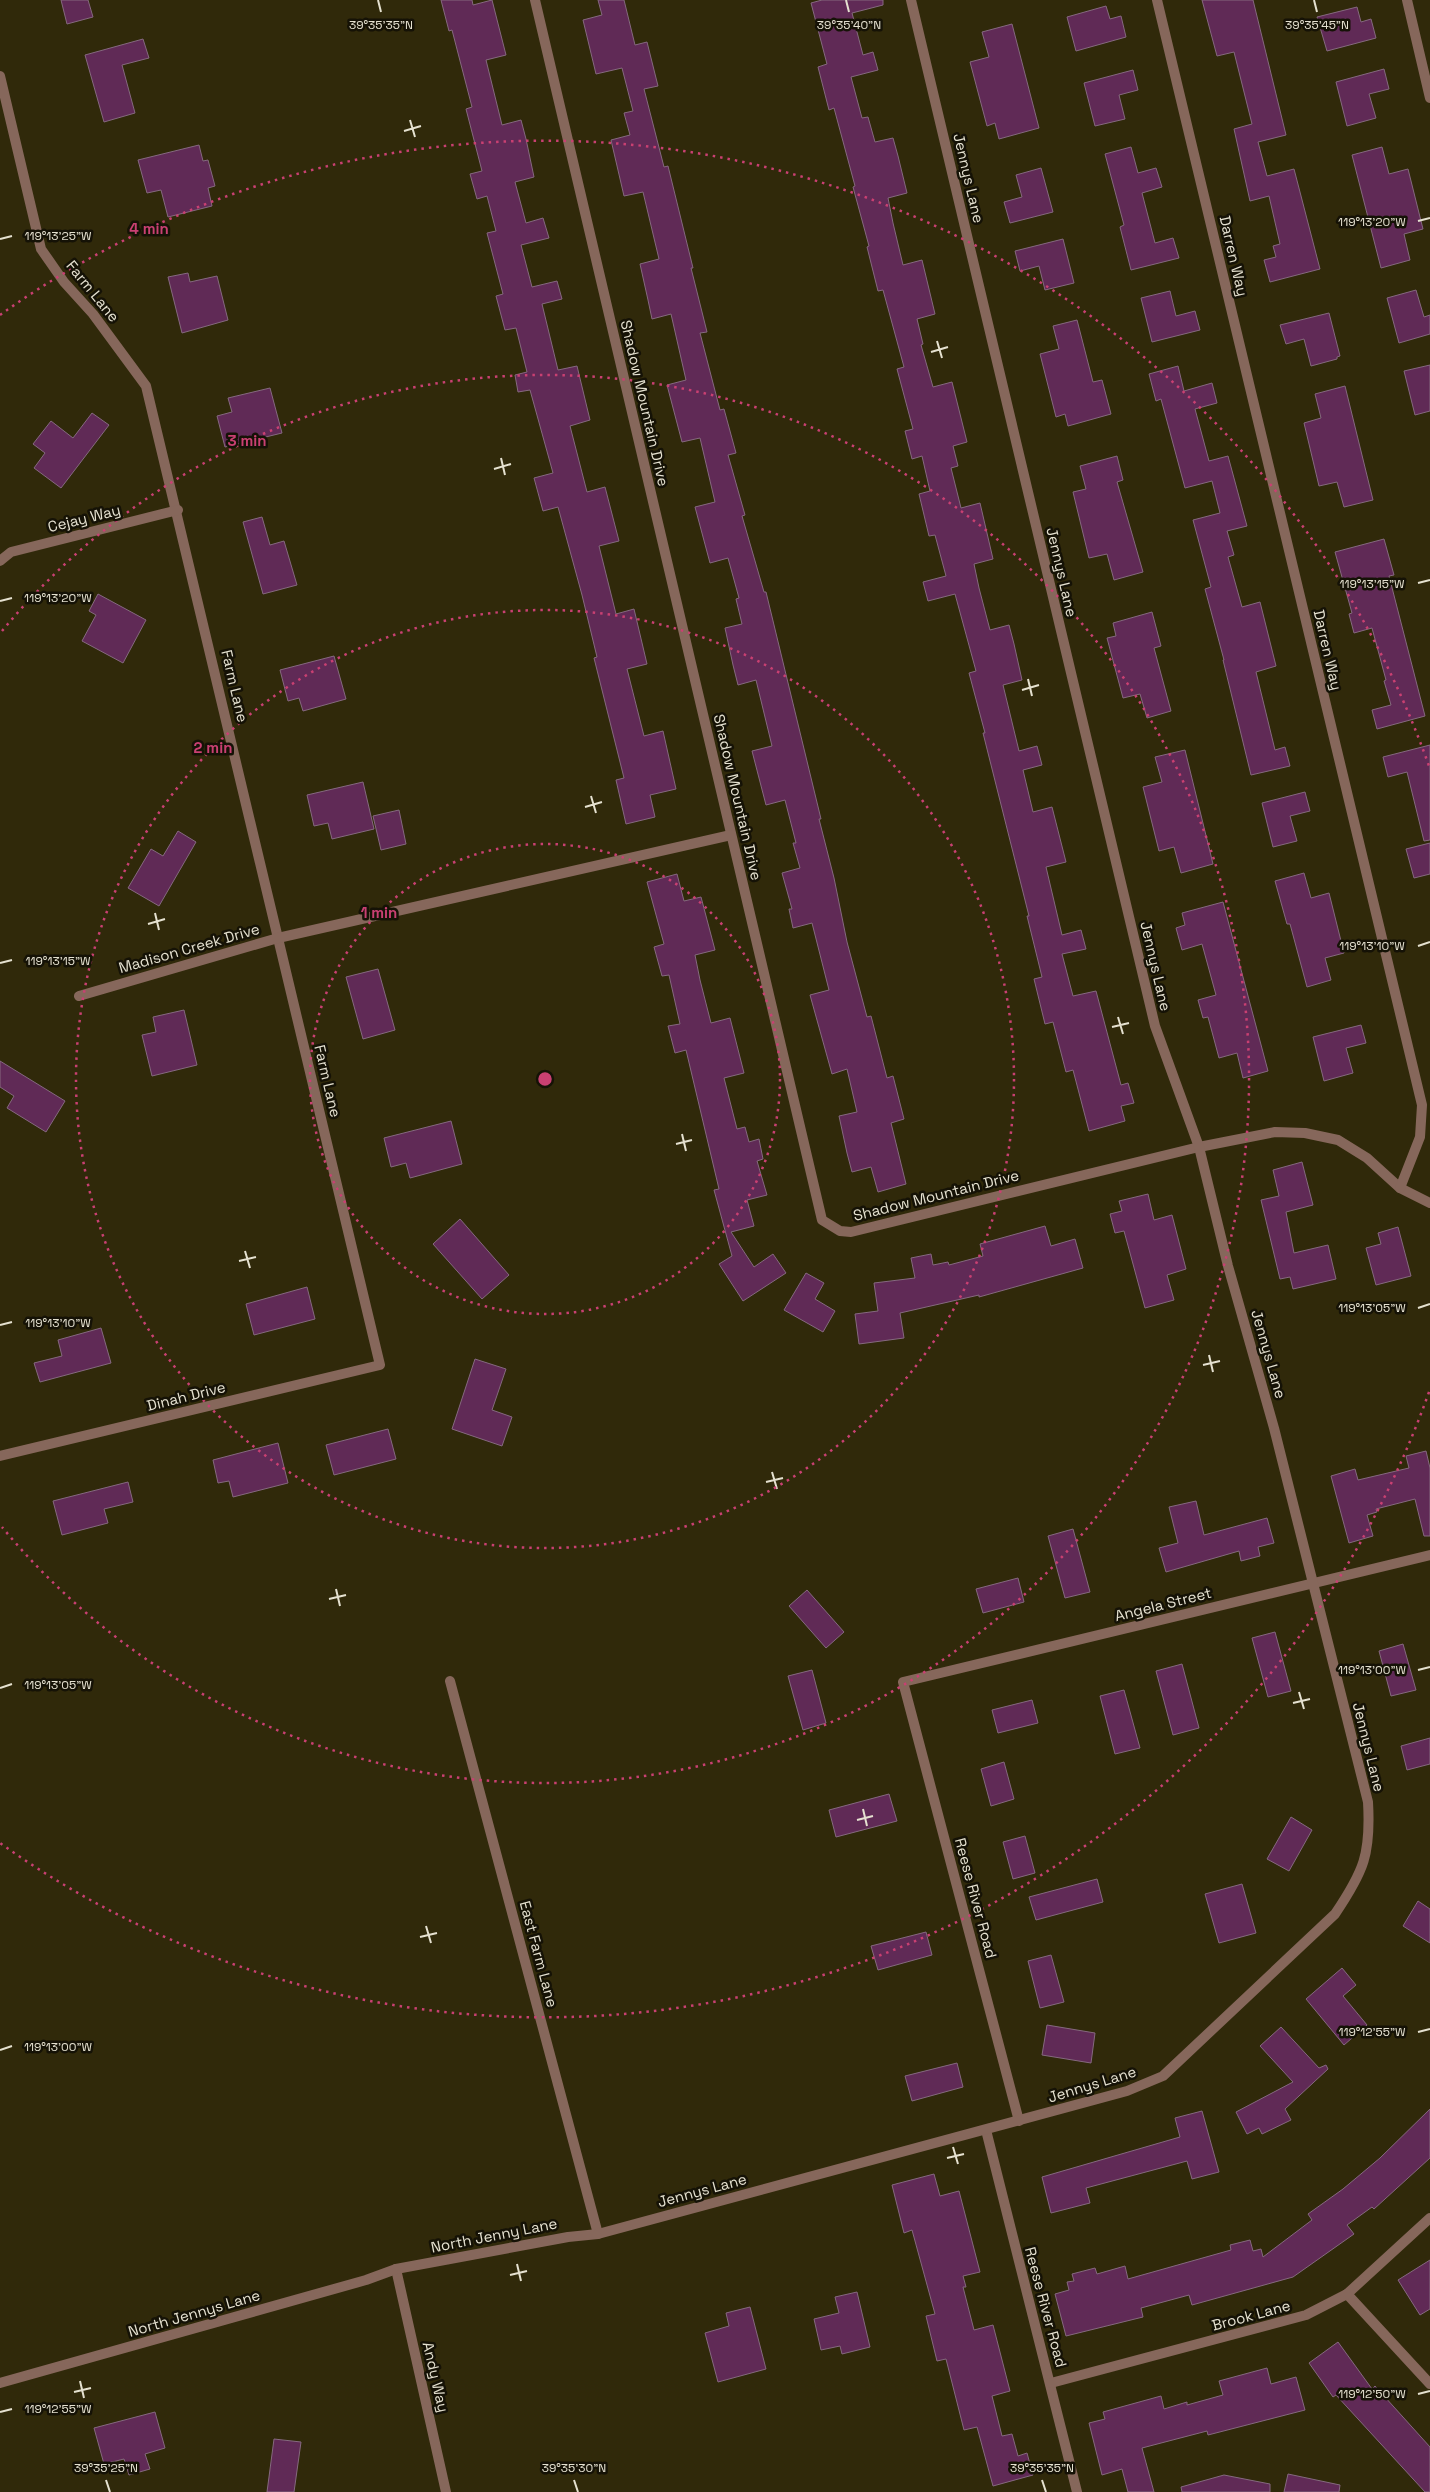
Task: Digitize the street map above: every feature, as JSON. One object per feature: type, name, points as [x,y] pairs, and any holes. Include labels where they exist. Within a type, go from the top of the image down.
[{"type":"street","name":"Shadow Mountain Drive","points":[[535,0],[822,1220],[840,1231],[851,1232],[1199,1147]]},
{"type":"street","name":"Jennys Lane","points":[[598,2234],[1127,2092],[1163,2076],[1335,1914],[1356,1883],[1366,1856],[1369,1828],[1368,1802],[1274,1428],[1228,1266],[1199,1147],[1155,1026],[911,0]]},
{"type":"street","name":"Darren Way","points":[[1157,0],[1422,1105],[1420,1137],[1400,1188]]},
{"type":"street","points":[[1407,0],[1430,98]]},
{"type":"street","name":"Farm Lane","points":[[0,76],[41,249],[64,282],[93,314],[146,386],[178,510],[380,1365]]},
{"type":"street","name":"Cejay Way","points":[[0,561],[11,552],[178,510]]},
{"type":"street","name":"Madison Creek Drive","points":[[79,996],[278,938],[731,835]]},
{"type":"street","points":[[1199,1147],[1274,1132],[1305,1133],[1338,1140],[1367,1158],[1400,1188],[1430,1203]]},
{"type":"street","name":"Dinah Drive","points":[[0,1456],[380,1365]]},
{"type":"street","name":"Angela Street","points":[[903,1682],[1430,1555]]},
{"type":"street","name":"East Farm Lane","points":[[450,1681],[598,2234]]},
{"type":"street","name":"Reese River Road","points":[[903,1682],[1019,2121]]},
{"type":"street","name":"Reese River Road","points":[[986,2130],[1077,2492]]},
{"type":"street","name":"Brook Lane","points":[[1050,2383],[1306,2315],[1347,2294],[1430,2218]]},
{"type":"street","name":"North Jenny Lane","points":[[396,2269],[568,2236],[598,2234]]},
{"type":"street","name":"North Jennys Lane","points":[[0,2383],[366,2280],[396,2269]]},
{"type":"street","name":"Andy Way","points":[[396,2269],[446,2492]]},
{"type":"street","points":[[1347,2294],[1430,2384]]},
{"type":"building","points":[[61,0],[88,0],[93,17],[67,24]]},
{"type":"building","points":[[441,0],[472,0],[473,5],[492,0],[506,55],[486,60],[502,125],[521,120],[534,177],[515,182],[526,223],[543,218],[549,238],[521,245],[532,287],[557,281],[562,299],[542,304],[558,370],[577,366],[590,420],[570,426],[587,492],[605,487],[619,541],[599,546],[616,614],[634,609],[647,664],[627,669],[644,736],[663,731],[676,789],[650,795],[655,817],[626,824],[616,780],[624,778],[594,658],[597,657],[582,595],[558,507],[543,511],[534,478],[553,473],[530,390],[518,392],[515,375],[527,372],[516,328],[505,330],[496,296],[503,294],[487,233],[496,231],[487,196],[477,199],[470,174],[482,171],[466,109],[472,107],[452,30],[449,31]]},
{"type":"building","points":[[598,0],[624,0],[635,45],[647,42],[658,86],[644,89],[664,167],[668,166],[693,268],[691,268],[707,332],[700,333],[720,410],[724,409],[736,453],[728,455],[745,515],[742,516],[764,592],[766,592],[821,819],[819,819],[834,878],[847,942],[867,1017],[871,1016],[887,1078],[893,1076],[904,1119],[891,1123],[906,1184],[878,1192],[871,1167],[852,1172],[847,1153],[839,1116],[857,1112],[847,1069],[832,1074],[810,995],[829,990],[812,923],[793,928],[789,909],[792,909],[782,873],[800,868],[793,843],[796,843],[785,800],[766,805],[752,751],[772,746],[756,680],[738,685],[733,665],[725,628],[742,624],[736,599],[739,598],[728,558],[710,563],[695,507],[715,502],[700,438],[682,442],[667,385],[686,380],[671,314],[652,319],[640,264],[659,259],[643,192],[624,196],[611,140],[630,135],[624,113],[633,111],[622,68],[596,74],[583,20],[602,15]]},
{"type":"building","points":[[822,0],[883,0],[883,5],[852,13],[863,55],[873,52],[878,70],[851,77],[862,118],[868,117],[875,142],[893,138],[907,193],[888,198],[903,265],[922,260],[935,314],[917,319],[923,344],[921,345],[933,387],[952,382],[967,442],[953,446],[958,466],[951,468],[961,508],[980,503],[993,559],[974,564],[979,588],[990,630],[1009,625],[1014,644],[1022,680],[1003,685],[1019,751],[1037,746],[1042,765],[1023,770],[1033,812],[1052,807],[1066,862],[1046,867],[1062,935],[1081,930],[1086,949],[1062,954],[1073,996],[1096,991],[1121,1085],[1128,1083],[1134,1103],[1121,1106],[1125,1121],[1089,1131],[1073,1070],[1066,1072],[1053,1022],[1045,1024],[1034,979],[1042,977],[1027,916],[1029,916],[969,673],[976,671],[955,594],[928,601],[923,582],[946,576],[935,535],[929,536],[919,494],[930,491],[922,456],[912,459],[905,431],[913,429],[897,369],[904,367],[883,290],[878,291],[867,247],[869,246],[853,187],[855,186],[834,108],[829,110],[818,67],[827,64],[811,3]]},
{"type":"building","points":[[1202,0],[1253,0],[1286,135],[1258,142],[1267,176],[1294,169],[1320,269],[1270,282],[1264,260],[1276,257],[1273,246],[1280,244],[1269,196],[1250,201],[1234,129],[1252,124],[1234,52],[1217,56]]},
{"type":"building","points":[[1106,6],[1110,19],[1121,16],[1126,37],[1076,51],[1067,17]]},
{"type":"building","points":[[1357,7],[1361,22],[1371,19],[1376,38],[1327,51],[1317,17]]},
{"type":"building","points":[[1012,24],[1039,128],[999,139],[995,123],[987,126],[970,62],[989,57],[982,32]]},
{"type":"building","points":[[143,39],[149,58],[122,65],[135,113],[104,122],[85,55]]},
{"type":"building","points":[[1384,69],[1389,89],[1369,94],[1376,118],[1347,126],[1336,82]]},
{"type":"building","points":[[1133,70],[1138,90],[1119,95],[1125,119],[1095,126],[1084,83]]},
{"type":"building","points":[[199,145],[203,161],[208,160],[215,186],[208,188],[212,206],[168,217],[161,190],[147,193],[138,160]]},
{"type":"building","points":[[1131,147],[1138,173],[1156,168],[1162,187],[1142,193],[1155,243],[1173,238],[1179,258],[1131,270],[1120,227],[1124,225],[1105,154]]},
{"type":"building","points":[[1382,147],[1389,174],[1408,169],[1423,229],[1404,234],[1410,260],[1381,268],[1352,155]]},
{"type":"building","points":[[1041,168],[1053,212],[1010,223],[1004,202],[1022,197],[1016,175]]},
{"type":"building","points":[[1063,239],[1074,283],[1045,290],[1039,266],[1020,271],[1015,251]]},
{"type":"building","points":[[188,273],[190,282],[217,276],[228,320],[182,333],[168,277]]},
{"type":"building","points":[[1416,290],[1424,317],[1430,315],[1430,334],[1399,343],[1387,298]]},
{"type":"building","points":[[1170,291],[1176,316],[1195,311],[1200,330],[1152,342],[1141,298]]},
{"type":"building","points":[[1329,313],[1340,356],[1337,359],[1311,366],[1304,339],[1286,344],[1280,325]]},
{"type":"building","points":[[1077,320],[1093,382],[1102,380],[1111,414],[1068,426],[1065,414],[1056,417],[1040,354],[1059,349],[1053,326]]},
{"type":"building","points":[[1430,365],[1430,411],[1415,415],[1404,371]]},
{"type":"building","points":[[1178,366],[1184,391],[1212,383],[1217,403],[1195,409],[1209,461],[1228,456],[1247,526],[1227,531],[1234,555],[1228,557],[1242,607],[1260,602],[1276,666],[1256,672],[1275,750],[1285,747],[1290,766],[1251,775],[1205,589],[1211,587],[1193,520],[1220,513],[1212,481],[1185,488],[1161,399],[1156,401],[1149,374]]},
{"type":"building","points":[[1345,386],[1373,500],[1344,507],[1337,482],[1319,486],[1304,423],[1321,418],[1315,394]]},
{"type":"building","points":[[270,388],[282,433],[225,447],[217,416],[232,412],[228,398]]},
{"type":"building","points":[[92,413],[109,425],[61,488],[34,468],[45,453],[33,444],[51,421],[73,438]]},
{"type":"building","points":[[1117,456],[1123,480],[1117,482],[1143,572],[1114,580],[1107,554],[1089,558],[1073,492],[1086,489],[1080,466]]},
{"type":"building","points":[[262,517],[270,545],[284,541],[297,585],[263,594],[243,522]]},
{"type":"building","points":[[1384,539],[1394,575],[1389,576],[1425,716],[1377,729],[1372,710],[1391,705],[1384,681],[1386,680],[1372,628],[1354,633],[1349,614],[1352,613],[1335,552]]},
{"type":"building","points":[[98,594],[146,620],[123,663],[82,641],[96,615],[89,611]]},
{"type":"building","points":[[1152,612],[1161,646],[1154,648],[1171,711],[1147,718],[1140,694],[1123,698],[1107,638],[1116,636],[1113,623]]},
{"type":"building","points":[[334,656],[346,699],[303,711],[299,698],[288,701],[280,670]]},
{"type":"building","points":[[1430,745],[1430,840],[1424,841],[1407,772],[1388,777],[1383,757]]},
{"type":"building","points":[[1185,750],[1213,864],[1181,873],[1174,847],[1159,851],[1143,787],[1162,782],[1155,757]]},
{"type":"building","points":[[363,782],[374,829],[332,839],[328,823],[314,826],[307,795]]},
{"type":"building","points":[[1305,792],[1310,811],[1290,816],[1297,841],[1273,847],[1262,803]]},
{"type":"building","points":[[399,810],[406,844],[381,850],[373,816]]},
{"type":"building","points":[[178,831],[196,842],[159,906],[128,888],[151,849],[163,856]]},
{"type":"building","points":[[1430,843],[1430,874],[1414,878],[1406,849]]},
{"type":"building","points":[[1304,873],[1311,898],[1329,893],[1344,953],[1325,958],[1331,980],[1307,987],[1290,924],[1287,924],[1275,881]]},
{"type":"building","points":[[677,874],[684,901],[701,897],[715,950],[695,955],[700,980],[711,1023],[730,1018],[744,1073],[724,1078],[737,1129],[745,1127],[749,1142],[759,1139],[763,1159],[757,1161],[767,1195],[747,1200],[754,1226],[731,1232],[754,1267],[773,1254],[786,1273],[743,1301],[719,1264],[732,1256],[714,1190],[719,1189],[686,1050],[675,1053],[668,1026],[680,1024],[669,975],[662,976],[654,947],[664,944],[647,882]]},
{"type":"building","points":[[1223,902],[1268,1071],[1243,1078],[1237,1053],[1219,1058],[1208,1017],[1203,1018],[1198,1000],[1216,995],[1202,944],[1182,950],[1176,928],[1185,925],[1182,913]]},
{"type":"building","points":[[378,969],[395,1030],[363,1039],[346,977]]},
{"type":"building","points":[[184,1010],[197,1065],[152,1076],[142,1035],[156,1032],[153,1017]]},
{"type":"building","points":[[1361,1025],[1366,1043],[1346,1048],[1353,1073],[1324,1081],[1313,1037]]},
{"type":"building","points":[[0,1061],[65,1101],[46,1132],[7,1108],[14,1096],[0,1087]]},
{"type":"building","points":[[451,1121],[462,1164],[410,1178],[406,1163],[391,1167],[384,1138]]},
{"type":"building","points":[[1302,1162],[1313,1205],[1286,1212],[1294,1253],[1328,1245],[1336,1279],[1293,1289],[1290,1277],[1280,1279],[1261,1200],[1279,1196],[1273,1170]]},
{"type":"building","points":[[1148,1194],[1154,1220],[1172,1215],[1186,1269],[1167,1275],[1174,1300],[1145,1308],[1124,1231],[1115,1233],[1110,1214],[1122,1211],[1119,1201]]},
{"type":"building","points":[[460,1219],[509,1275],[482,1299],[433,1244]]},
{"type":"building","points":[[1045,1226],[1051,1246],[1075,1239],[1083,1268],[979,1297],[979,1295],[900,1313],[904,1338],[859,1344],[855,1314],[878,1311],[874,1283],[915,1278],[911,1258],[931,1254],[933,1265],[948,1262],[949,1265],[983,1256],[980,1244]]},
{"type":"building","points":[[1398,1227],[1411,1276],[1376,1285],[1366,1248],[1381,1244],[1378,1233]]},
{"type":"building","points":[[806,1273],[824,1283],[815,1299],[835,1311],[823,1332],[784,1310]]},
{"type":"building","points":[[307,1287],[315,1319],[254,1335],[246,1304]]},
{"type":"building","points":[[101,1328],[111,1363],[40,1382],[34,1363],[62,1356],[58,1340]]},
{"type":"building","points":[[475,1359],[506,1369],[492,1410],[512,1417],[502,1446],[452,1429]]},
{"type":"building","points":[[388,1429],[396,1459],[334,1475],[326,1445]]},
{"type":"building","points":[[278,1443],[288,1483],[233,1497],[229,1481],[218,1483],[213,1460]]},
{"type":"building","points":[[1426,1451],[1430,1468],[1430,1536],[1424,1536],[1415,1499],[1376,1509],[1377,1512],[1367,1515],[1373,1536],[1349,1543],[1331,1476],[1355,1469],[1358,1480],[1409,1468],[1406,1456]]},
{"type":"building","points":[[128,1482],[133,1502],[104,1509],[108,1523],[62,1535],[53,1501]]},
{"type":"building","points":[[1196,1501],[1204,1535],[1267,1518],[1274,1543],[1258,1547],[1260,1556],[1241,1561],[1239,1551],[1166,1572],[1159,1548],[1178,1543],[1169,1507]]},
{"type":"building","points":[[1073,1529],[1090,1592],[1065,1598],[1048,1536]]},
{"type":"building","points":[[1018,1578],[1024,1602],[983,1613],[976,1589]]},
{"type":"building","points":[[807,1590],[844,1632],[826,1648],[789,1606]]},
{"type":"building","points":[[1275,1632],[1291,1691],[1268,1697],[1252,1638]]},
{"type":"building","points":[[1403,1644],[1416,1690],[1391,1696],[1379,1651]]},
{"type":"building","points":[[1182,1664],[1199,1728],[1173,1735],[1156,1671]]},
{"type":"building","points":[[812,1670],[826,1723],[803,1730],[788,1676]]},
{"type":"building","points":[[1124,1690],[1140,1748],[1115,1754],[1100,1696]]},
{"type":"building","points":[[1032,1700],[1038,1723],[998,1733],[992,1710]]},
{"type":"building","points":[[1430,1738],[1430,1764],[1407,1770],[1401,1746]]},
{"type":"building","points":[[1004,1762],[1014,1799],[991,1806],[981,1769]]},
{"type":"building","points":[[889,1794],[897,1821],[836,1837],[829,1810]]},
{"type":"building","points":[[1291,1817],[1312,1830],[1289,1871],[1267,1859]]},
{"type":"building","points":[[1025,1836],[1035,1873],[1013,1879],[1003,1842]]},
{"type":"building","points":[[1097,1879],[1103,1902],[1036,1920],[1029,1897]]},
{"type":"building","points":[[1242,1884],[1256,1933],[1219,1943],[1205,1894]]},
{"type":"building","points":[[1418,1901],[1430,1909],[1430,1943],[1403,1926]]},
{"type":"building","points":[[926,1932],[932,1955],[878,1970],[871,1946]]},
{"type":"building","points":[[1051,1955],[1064,2002],[1040,2008],[1028,1961]]},
{"type":"building","points":[[1342,1968],[1356,1985],[1343,1996],[1367,2025],[1344,2045],[1306,1999]]},
{"type":"building","points":[[1047,2025],[1095,2033],[1091,2063],[1042,2055]]},
{"type":"building","points":[[1281,2027],[1319,2068],[1326,2065],[1328,2069],[1285,2109],[1291,2120],[1262,2134],[1259,2128],[1247,2134],[1236,2112],[1293,2082],[1260,2046]]},
{"type":"building","points":[[957,2063],[963,2087],[912,2101],[905,2076]]},
{"type":"building","points":[[1430,2109],[1430,2158],[1374,2209],[1372,2207],[1347,2225],[1354,2234],[1293,2277],[1192,2305],[1189,2295],[1141,2308],[1143,2317],[1066,2336],[1055,2294],[1069,2290],[1067,2282],[1074,2281],[1072,2274],[1095,2268],[1097,2274],[1125,2266],[1128,2279],[1231,2250],[1230,2245],[1250,2240],[1253,2251],[1261,2249],[1263,2257],[1312,2220],[1308,2214],[1343,2189],[1380,2158]]},
{"type":"building","points":[[1202,2111],[1219,2172],[1192,2179],[1187,2161],[1086,2188],[1090,2203],[1051,2213],[1042,2177],[1180,2137],[1175,2118]]},
{"type":"building","points":[[934,2174],[940,2196],[959,2191],[980,2272],[963,2276],[966,2287],[963,2287],[974,2330],[993,2325],[1010,2391],[992,2396],[1002,2436],[1012,2434],[1018,2456],[1027,2453],[1033,2475],[993,2486],[977,2427],[964,2430],[946,2359],[937,2361],[926,2316],[935,2314],[912,2230],[904,2233],[892,2185]]},
{"type":"building","points":[[1430,2260],[1430,2309],[1420,2315],[1398,2280]]},
{"type":"building","points":[[857,2292],[870,2347],[842,2354],[840,2346],[821,2350],[814,2319],[839,2313],[835,2297]]},
{"type":"building","points":[[750,2307],[766,2369],[718,2382],[705,2333],[729,2326],[726,2313]]},
{"type":"building","points":[[1338,2342],[1372,2389],[1375,2386],[1430,2447],[1430,2492],[1425,2492],[1336,2395],[1333,2397],[1309,2363]]},
{"type":"building","points":[[1267,2368],[1271,2384],[1296,2377],[1305,2410],[1208,2435],[1207,2431],[1142,2448],[1154,2492],[1128,2492],[1122,2469],[1102,2475],[1089,2423],[1105,2419],[1103,2412],[1161,2396],[1164,2409],[1187,2402],[1187,2405],[1223,2395],[1219,2381]]},
{"type":"building","points":[[155,2412],[165,2448],[145,2454],[150,2469],[129,2475],[124,2459],[104,2464],[94,2428]]},
{"type":"building","points":[[274,2439],[301,2442],[294,2492],[267,2492]]},
{"type":"building","points":[[1288,2474],[1340,2485],[1339,2492],[1284,2492]]},
{"type":"building","points":[[1224,2475],[1270,2484],[1270,2492],[1182,2492],[1181,2487]]}]
